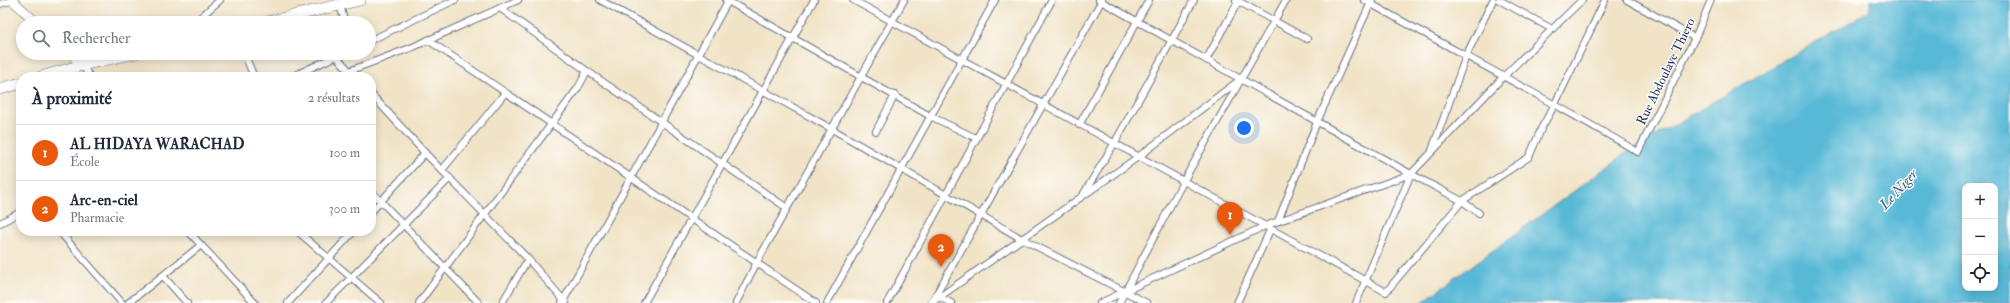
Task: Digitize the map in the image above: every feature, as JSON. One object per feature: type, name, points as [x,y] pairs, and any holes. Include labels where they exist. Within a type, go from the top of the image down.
[{"type":"highway","points":[[291,16],[356,0]]},
{"type":"highway","points":[[58,72],[104,60]]},
{"type":"highway","points":[[0,89],[16,84]]},
{"type":"street","points":[[0,4],[13,0],[30,16]]},
{"type":"street","points":[[202,16],[220,0]]},
{"type":"street","points":[[376,38],[455,0]]},
{"type":"street","points":[[376,60],[428,40],[518,0]]},
{"type":"street","points":[[600,0],[832,129],[945,196],[982,215],[1022,239],[1147,303]]},
{"type":"street","points":[[376,99],[425,153],[528,259],[564,302],[630,178],[699,56],[727,0],[862,75],[930,116],[976,138]]},
{"type":"street","points":[[644,303],[814,0]]},
{"type":"street","points":[[853,0],[1386,292],[1462,201],[1529,157],[1542,126],[1555,104],[1606,0]]},
{"type":"street","points":[[736,303],[757,262],[904,0]]},
{"type":"street","points":[[827,303],[995,0]]},
{"type":"street","points":[[887,303],[1005,83],[1052,0]]},
{"type":"street","points":[[931,303],[982,215],[1042,104],[1101,0],[1317,122],[1462,201],[1479,213]]},
{"type":"street","points":[[1079,125],[1149,0]]},
{"type":"street","points":[[1082,196],[1114,144],[1194,0]]},
{"type":"street","points":[[1206,60],[1238,0],[1307,39]]},
{"type":"street","points":[[1119,303],[1183,182],[1286,0]]},
{"type":"street","points":[[1431,152],[1466,56],[1493,0]]},
{"type":"street","points":[[1499,0],[1552,29]]},
{"type":"street","points":[[1356,303],[1411,174],[1503,77],[1582,0]]},
{"type":"street","points":[[1627,0],[1695,38]]},
{"type":"street","name":"Rue Abdoulaye Thiero","points":[[1555,104],[1638,152],[1695,38],[1711,0]]},
{"type":"street","points":[[1278,221],[1317,122],[1368,1],[1503,77],[1555,104]]},
{"type":"street","points":[[340,4],[343,16]]},
{"type":"street","points":[[500,8],[587,71],[787,208]]},
{"type":"street","points":[[428,40],[816,303]]},
{"type":"street","points":[[77,60],[87,72]]},
{"type":"street","points":[[247,60],[252,72]]},
{"type":"street","points":[[302,72],[327,60]]},
{"type":"street","points":[[340,60],[349,70],[375,60]]},
{"type":"street","points":[[419,303],[578,88],[587,71]]},
{"type":"street","points":[[931,303],[1138,157],[1241,79]]},
{"type":"street","points":[[443,170],[505,93]]},
{"type":"street","points":[[876,131],[895,95]]},
{"type":"street","points":[[376,206],[425,153]]},
{"type":"street","points":[[1100,303],[1268,228],[1278,221],[1411,174]]},
{"type":"street","points":[[326,303],[450,178]]},
{"type":"street","points":[[376,196],[446,266],[479,303]]},
{"type":"street","points":[[0,223],[16,215]]},
{"type":"street","points":[[1237,303],[1268,228]]},
{"type":"street","points":[[63,236],[122,303]]},
{"type":"street","points":[[192,236],[255,303]]},
{"type":"street","points":[[303,236],[381,303]]},
{"type":"street","points":[[288,303],[349,236]]},
{"type":"street","points":[[128,303],[200,246]]},
{"type":"street","points":[[502,303],[528,259]]},
{"type":"street","points":[[162,276],[187,303]]},
{"type":"street","points":[[939,297],[951,303]]},
{"type":"water","name":"Le Niger","points":[[1871,0],[2010,0],[2010,303],[1421,303],[1626,153],[1869,11]]},
{"type":"place","name":"AL HIDAYA WARACHAD","points":[[1230,235]]},
{"type":"place","name":"Arc-en-ciel","points":[[941,267]]}]
